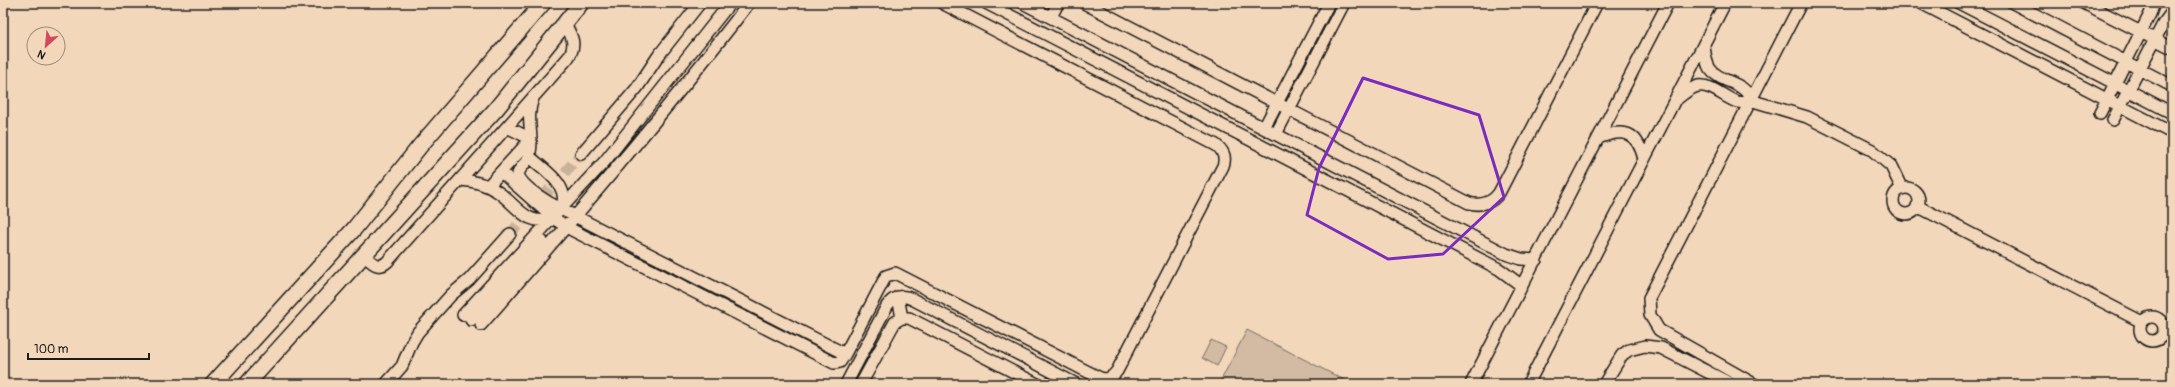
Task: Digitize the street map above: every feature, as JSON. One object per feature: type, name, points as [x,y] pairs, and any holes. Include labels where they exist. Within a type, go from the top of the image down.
[{"type":"main road","points":[[213,384],[354,229],[420,146],[543,3]]},
{"type":"main road","points":[[247,384],[496,109],[581,3]]},
{"type":"street","points":[[581,154],[637,88],[659,56],[700,3]]},
{"type":"street","points":[[730,3],[612,153],[553,218],[472,320],[555,242],[574,216],[592,197],[655,122],[749,3]]},
{"type":"street","points":[[460,180],[494,179],[566,227],[831,362],[840,362],[886,276],[895,273],[1098,377],[1104,379],[1110,378],[1117,371],[1224,162],[1222,151],[1216,146],[942,3]]},
{"type":"street","points":[[986,3],[1506,272],[1522,286]]},
{"type":"street","points":[[1023,3],[1042,7],[1051,17],[1506,254],[1521,259],[1536,260]]},
{"type":"street","points":[[1051,17],[1058,3]]},
{"type":"street","points":[[1084,3],[1469,203],[1486,203],[1492,200],[1499,193],[1597,3]]},
{"type":"street","points":[[1264,128],[1329,3]]},
{"type":"street","points":[[1276,134],[1344,3]]},
{"type":"street","points":[[1471,384],[1668,3]]},
{"type":"street","points":[[1528,384],[1725,3]]},
{"type":"street","points":[[1754,384],[1659,330],[1653,324],[1648,307],[1652,290],[1801,3]]},
{"type":"street","points":[[1921,3],[2172,133]]},
{"type":"street","points":[[1959,3],[2172,113]]},
{"type":"street","points":[[2012,3],[2172,86]]},
{"type":"street","points":[[2084,3],[2172,48]]},
{"type":"street","points":[[2100,113],[2141,33],[2153,5],[2170,14],[2113,120]]},
{"type":"street","points":[[364,255],[376,266],[385,264],[571,55],[573,40],[565,24]]},
{"type":"street","points":[[1704,45],[1710,68],[1716,75],[1745,90],[1750,100]]},
{"type":"street","points":[[1718,91],[1722,88],[1724,79]]},
{"type":"street","points":[[1164,95],[1171,80]]},
{"type":"street","points":[[1675,100],[1692,88],[1700,86],[1709,87],[1740,103],[1750,100],[1807,117],[1872,150],[1891,166],[1902,189]]},
{"type":"street","points":[[533,98],[528,120],[531,139],[528,160],[518,172],[519,178],[535,193],[574,216],[845,354]]},
{"type":"street","points":[[507,127],[531,139]]},
{"type":"street","points":[[1598,138],[1613,132],[1630,135],[1639,143],[1644,159]]},
{"type":"street","points":[[494,179],[531,139]]},
{"type":"street","points":[[528,160],[562,188],[564,196],[561,209]]},
{"type":"street","points":[[494,179],[503,196],[528,218],[538,221],[553,218]]},
{"type":"street","points":[[582,186],[592,197]]},
{"type":"street","points":[[1902,189],[1909,189],[1915,193],[1918,199],[1917,206],[1912,212],[1905,214],[1895,208],[1894,197],[1902,189]]},
{"type":"street","points":[[1386,210],[1394,195]]},
{"type":"street","points":[[1917,206],[2142,322]]},
{"type":"street","points":[[392,382],[405,362],[412,342],[418,332],[451,295],[469,280],[510,234]]},
{"type":"street","points":[[898,297],[902,318]]},
{"type":"street","points":[[846,384],[887,306],[898,297],[908,297],[1076,384]]},
{"type":"street","points":[[2148,317],[2154,317],[2168,324],[2163,336],[2157,340],[2150,341],[2144,338],[2140,332],[2142,322],[2148,317]]},
{"type":"street","points":[[861,384],[889,329],[895,322],[902,318],[916,320],[1037,384]]},
{"type":"street","points":[[940,333],[948,318]]},
{"type":"street","points":[[1604,384],[1622,355],[1629,350],[1645,346],[1661,348],[1731,384]]},
{"type":"highlighted area","points":[[1363,78],[1479,115],[1504,197],[1443,254],[1388,259],[1307,215],[1319,168]]},
{"type":"shaded area","points":[[1247,330],[1352,384],[1219,384]]},
{"type":"shaded area","points":[[1211,340],[1226,347],[1217,366],[1202,358]]},
{"type":"tunnel","points":[[510,234],[581,154]]}]
